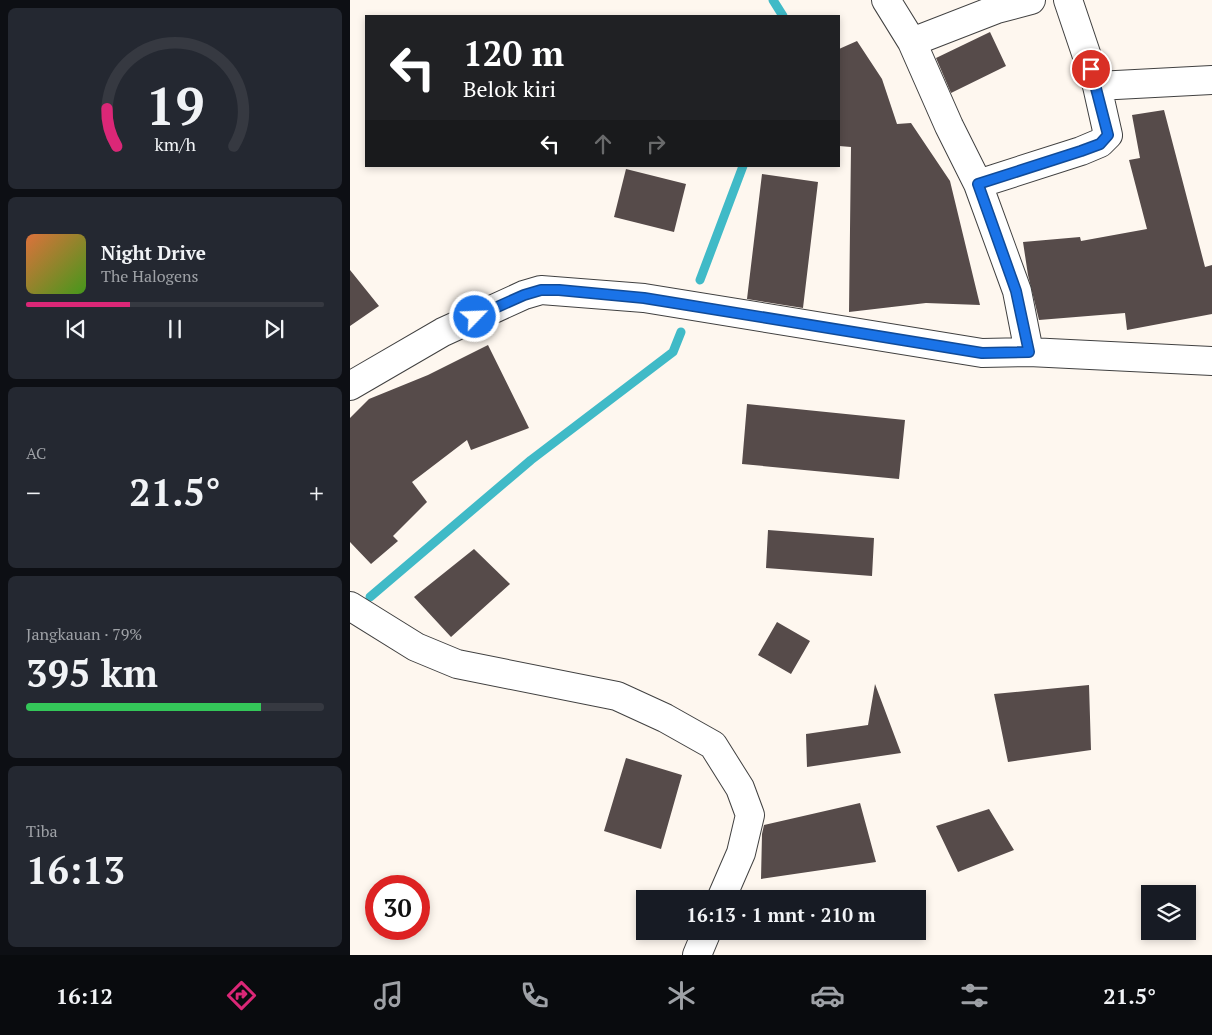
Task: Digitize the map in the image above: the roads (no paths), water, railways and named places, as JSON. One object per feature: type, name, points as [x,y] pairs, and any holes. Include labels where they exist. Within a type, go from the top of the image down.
[{"type":"street","points":[[886,0],[912,42],[949,126],[978,184],[1016,291],[1029,352]]},
{"type":"street","points":[[912,42],[997,9],[1031,0]]},
{"type":"street","points":[[978,184],[1081,151],[1104,140],[1108,135],[1097,86],[1068,0]]},
{"type":"street","points":[[1097,86],[1212,80]]},
{"type":"street","points":[[350,386],[443,332],[524,295],[541,290],[644,298],[982,353],[1029,352],[1212,362]]},
{"type":"street","points":[[350,606],[416,648],[449,660],[617,696],[665,718],[713,745],[740,788],[750,815],[741,853],[725,890]]},
{"type":"street","points":[[697,955],[703,940]]},
{"type":"waterway","points":[[773,0],[782,15]]},
{"type":"waterway","points":[[700,280],[743,167]]},
{"type":"waterway","points":[[370,597],[531,460],[673,352],[681,332]]}]
